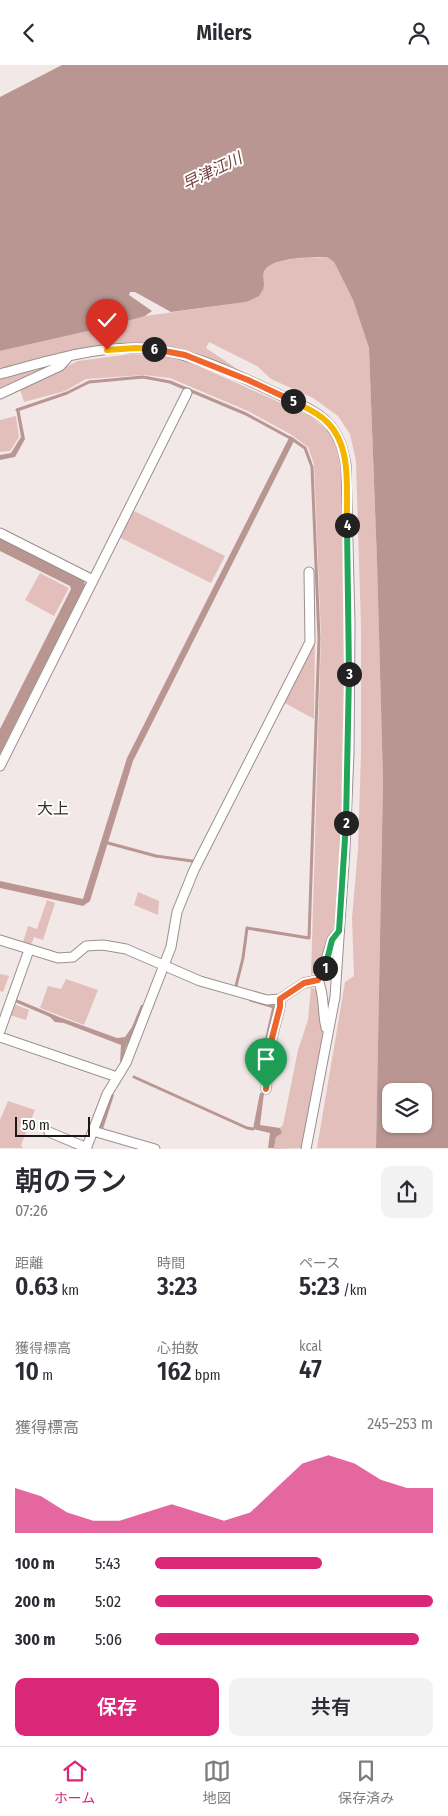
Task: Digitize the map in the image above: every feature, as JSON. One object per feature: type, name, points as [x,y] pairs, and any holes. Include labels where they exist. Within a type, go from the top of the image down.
[{"type":"street","points":[[0,374],[69,356],[136,348],[157,349],[185,355],[248,380],[308,409],[325,420],[335,431],[343,446],[346,465],[349,664],[347,811],[334,997],[306,1149]]},
{"type":"street","points":[[0,393],[60,366],[69,356]]},
{"type":"street","points":[[0,766],[187,393]]},
{"type":"street","points":[[0,533],[93,580]]},
{"type":"street","points":[[49,1132],[86,1148],[107,1094],[126,1063],[171,947],[177,912],[194,871],[310,642],[309,572]]},
{"type":"street","points":[[0,940],[65,959],[73,957],[86,946],[103,945],[126,949],[200,981],[268,999],[280,999],[304,983],[318,980],[325,968],[332,940],[339,931]]},
{"type":"street","points":[[0,1031],[29,950]]},
{"type":"street","points":[[318,980],[323,989],[324,1018],[327,1031]]},
{"type":"street","points":[[266,1089],[272,1038],[280,1007],[280,999]]},
{"type":"street","points":[[0,1037],[117,1077]]},
{"type":"street","points":[[93,1131],[156,1149]]},
{"type":"shaded area","points":[[327,257],[334,262],[353,300],[369,348],[383,781],[376,1148],[317,1148],[345,982],[354,976],[352,918],[358,849],[361,753],[361,627],[356,461],[350,434],[338,416],[313,398],[271,379],[257,366],[209,342],[206,348],[236,368],[181,349],[153,343],[119,344],[0,370],[0,351],[110,326],[145,316],[246,302],[264,287],[264,272],[272,264],[296,259]]},
{"type":"shaded area","points":[[131,354],[179,357],[310,416],[332,434],[341,463],[346,627],[342,852],[336,922],[326,944],[321,968],[311,975],[321,636],[314,464],[308,447],[290,434],[248,411],[170,378],[144,375],[86,379],[65,391],[24,402],[20,389],[78,361]]},
{"type":"shaded area","points":[[49,365],[3,391],[0,391],[0,377]]},
{"type":"shaded area","points":[[16,416],[19,437],[10,451],[0,452],[0,420]]},
{"type":"shaded area","points":[[132,510],[225,556],[211,583],[119,537]]},
{"type":"shaded area","points":[[40,573],[69,588],[54,616],[25,600]]},
{"type":"shaded area","points":[[315,639],[314,719],[283,702]]},
{"type":"shaded area","points":[[138,892],[159,901],[158,915],[134,905]]},
{"type":"shaded area","points":[[47,900],[55,903],[43,940],[34,937],[31,945],[23,942],[28,926],[37,929]]},
{"type":"shaded area","points":[[0,974],[9,976],[3,992],[0,991]]},
{"type":"shaded area","points":[[66,979],[98,990],[84,1025],[40,1008],[48,986],[61,989]]},
{"type":"shaded area","points":[[311,987],[319,991],[320,1018],[324,1031],[302,1148],[274,1149],[276,1136],[282,1133],[280,1128],[283,1125],[298,1050],[308,1020]]},
{"type":"shaded area","points":[[14,1004],[29,1010],[26,1020],[10,1015]]},
{"type":"shaded area","points":[[8,1101],[35,1110],[21,1145],[23,1148],[0,1148],[0,1120]]},
{"type":"water","name":"早津江川","points":[[62,65],[448,65],[448,1148],[376,1148],[383,781],[369,348],[353,300],[334,262],[327,257],[313,257],[276,262],[264,272],[264,286],[261,294],[246,302],[171,312],[135,292],[130,292],[129,295],[152,311],[145,316],[110,326],[0,351],[0,97]]},
{"type":"water","points":[[19,408],[25,439],[15,457],[0,460],[0,455],[11,453],[21,437],[16,409]]},
{"type":"water","points":[[290,436],[295,439],[133,761],[90,901],[83,906],[0,888],[0,881],[83,899],[127,758]]},
{"type":"water","points":[[0,538],[84,581],[85,585],[0,754],[0,729],[71,589],[70,586],[0,551]]},
{"type":"water","points":[[16,999],[117,1038],[125,1037],[132,1027],[141,1005],[143,1005],[120,1063],[121,1045],[64,1023],[55,1022],[50,1017],[15,1002]]},
{"type":"water","points":[[249,999],[276,1006],[267,1045],[264,1084],[261,1084],[264,1061],[263,1048],[272,1008],[249,1001]]},
{"type":"water","points":[[260,1093],[264,1093],[260,1125],[280,1128],[282,1133],[276,1137],[274,1148],[268,1148],[270,1133],[253,1129]]},
{"type":"water","points":[[112,1094],[114,1095],[103,1129],[99,1128]]},
{"type":"waterway","points":[[17,410],[67,393],[89,382],[143,377],[170,382],[246,414],[305,448],[312,467],[319,638],[309,938],[247,928],[243,958],[236,986]]},
{"type":"waterway","points":[[108,843],[156,856],[192,861]]},
{"type":"waterway","points":[[134,1077],[253,1129]]},
{"type":"district","name":"大上","points":[[53,808]]},
{"type":"route","points":[[107,350],[157,349],[185,355],[248,380],[308,409],[325,420],[335,431],[343,446],[346,465],[350,624],[349,753],[339,931],[332,940],[322,976],[318,980],[304,983],[280,999],[280,1007],[272,1038],[266,1089]]}]
